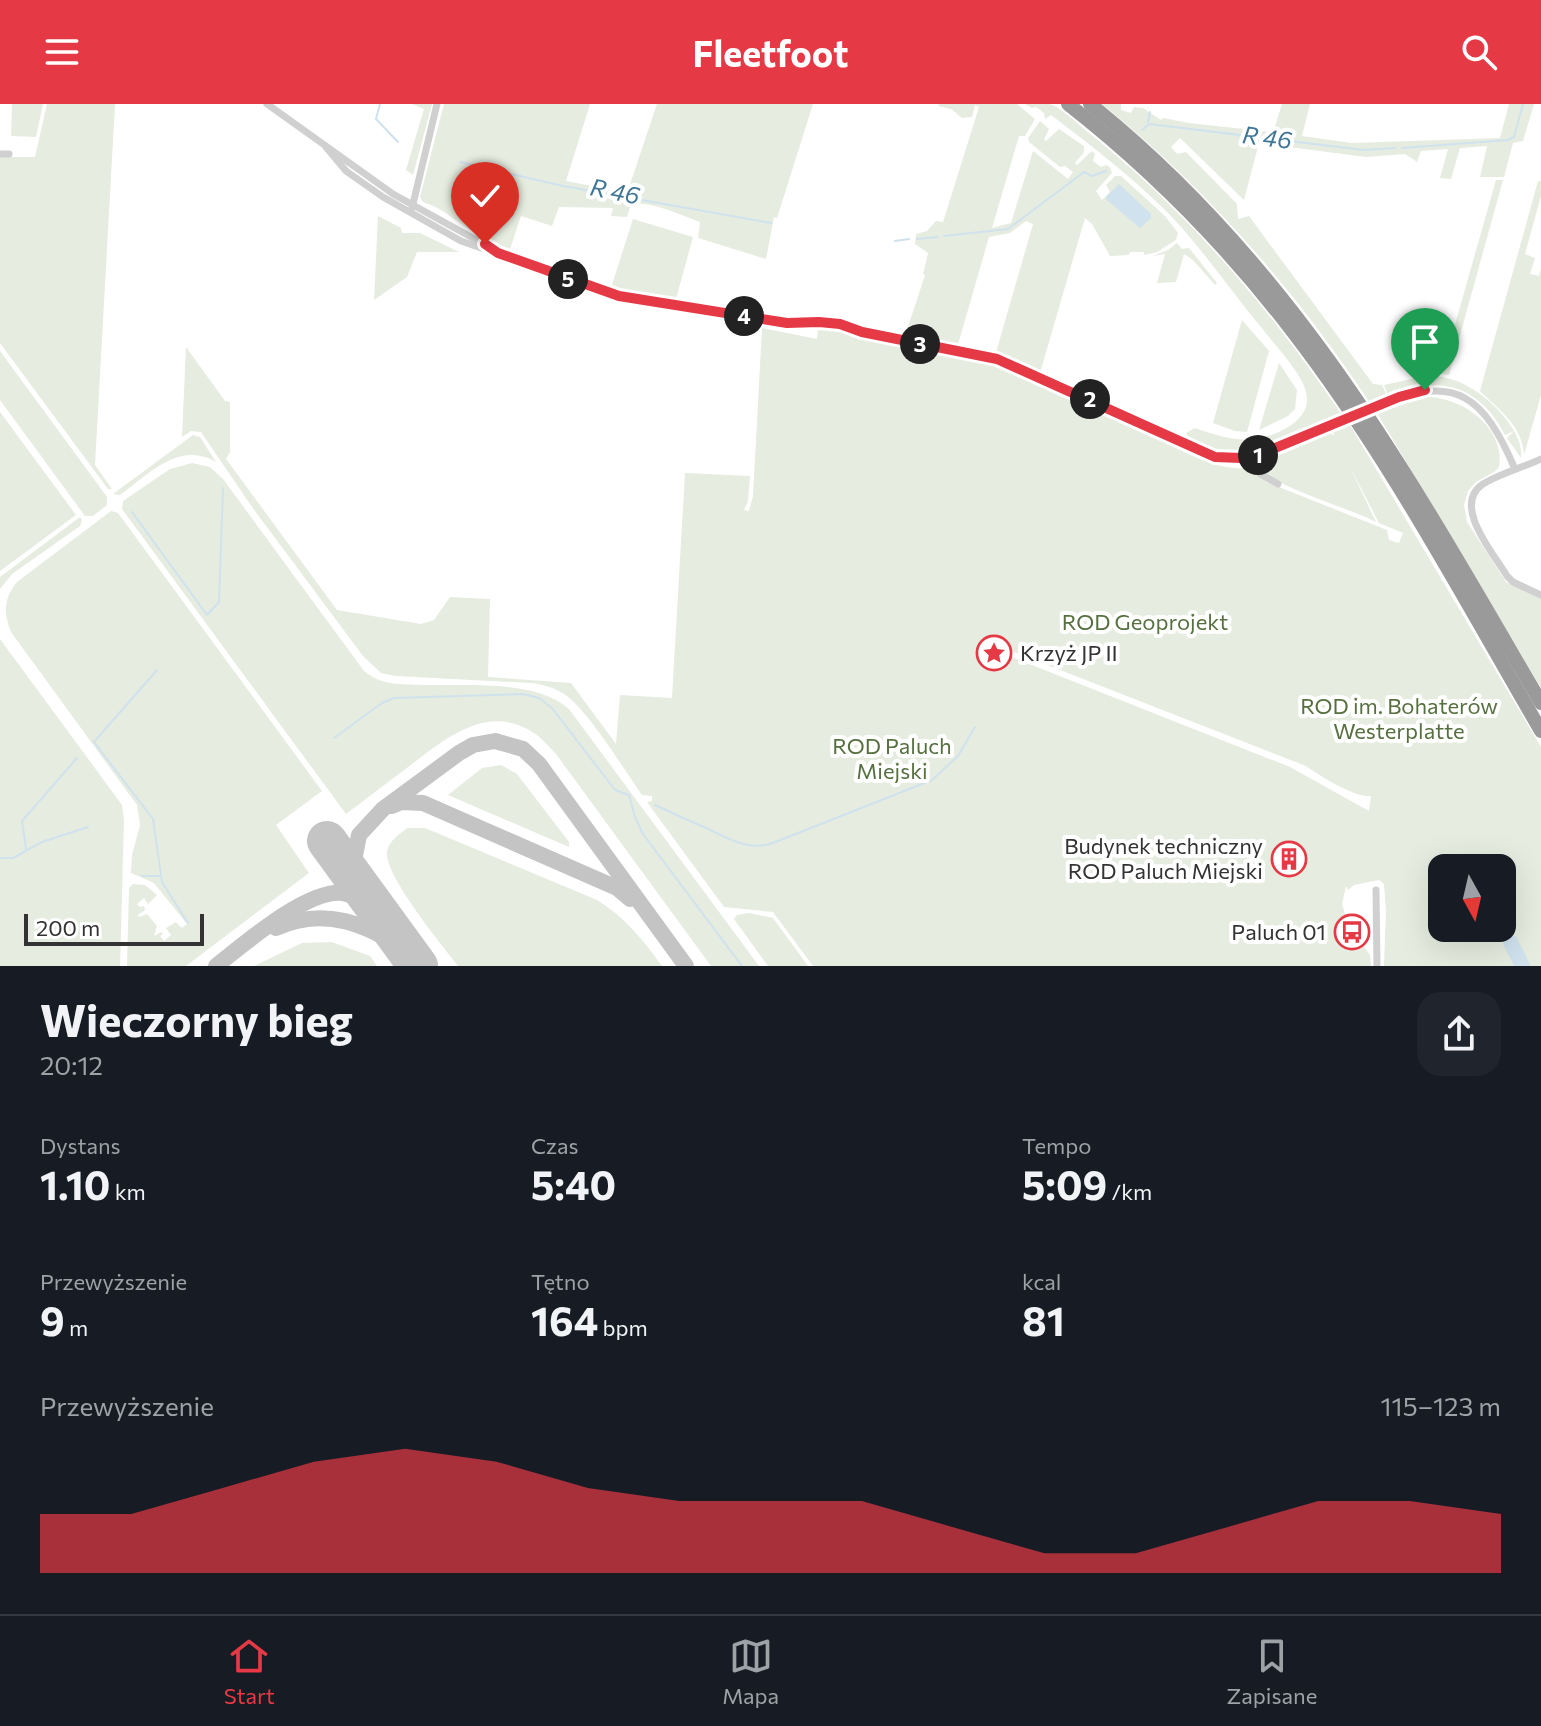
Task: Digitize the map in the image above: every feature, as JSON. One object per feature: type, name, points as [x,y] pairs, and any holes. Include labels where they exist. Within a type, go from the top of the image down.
[{"type":"highway","points":[[1068,104],[1168,191],[1243,271],[1290,328],[1381,460],[1541,731]]},
{"type":"highway","points":[[1090,104],[1157,162],[1210,215],[1262,271],[1307,328],[1394,454],[1541,703]]},
{"type":"street","points":[[267,104],[412,205],[498,253]]},
{"type":"street","points":[[411,215],[437,104]]},
{"type":"street","points":[[326,147],[346,171],[411,215],[461,241],[619,296],[787,323],[840,324],[862,332],[997,359],[1201,452]]},
{"type":"street","points":[[0,154],[9,154]]},
{"type":"street","points":[[1125,421],[1215,457],[1253,456],[1425,390],[1447,392],[1466,399],[1490,420],[1515,469]]},
{"type":"street","points":[[1253,456],[1260,474],[1278,484]]},
{"type":"street","points":[[1541,459],[1480,486],[1472,497],[1470,510],[1473,521],[1507,576],[1541,595]]},
{"type":"street","points":[[1376,890],[1377,966]]},
{"type":"green space","points":[[12,104],[43,104],[36,137],[11,136]]},
{"type":"green space","points":[[47,104],[115,104],[95,465],[112,489],[108,489],[0,343],[0,157],[35,157]]},
{"type":"green space","points":[[412,104],[432,104],[413,175],[406,170],[424,109]]},
{"type":"green space","points":[[444,104],[590,104],[566,181],[627,193],[657,104],[813,104],[777,218],[774,217],[766,259],[698,238],[700,222],[639,204],[631,204],[627,217],[611,216],[613,208],[559,207],[552,226],[521,216],[510,249],[486,238],[423,202],[420,197]]},
{"type":"green space","points":[[939,104],[1017,104],[1035,119],[1025,136],[1019,136],[992,228],[1011,223],[1033,151],[1068,179],[1073,172],[1065,166],[1060,167],[1029,142],[1028,138],[1040,121],[1049,129],[1044,139],[1046,141],[1059,129],[1084,146],[1084,152],[1075,163],[1077,165],[1092,151],[1095,154],[1093,161],[1101,167],[1110,167],[1112,173],[1096,191],[1102,200],[1110,192],[1106,185],[1115,176],[1121,176],[1165,216],[1178,233],[1176,240],[1157,252],[1110,256],[1092,224],[1085,218],[1040,373],[995,356],[1033,224],[1026,221],[1010,233],[989,237],[957,348],[904,339],[925,275],[928,253],[915,244],[916,234],[927,231],[936,221],[943,222],[979,107],[975,105],[972,117],[962,118]]},
{"type":"green space","points":[[1025,104],[1049,104],[1070,117],[1125,163],[1194,229],[1257,300],[1342,415],[1267,446],[1249,449],[1230,450],[1188,440],[1186,433],[1195,428],[1242,440],[1276,433],[1293,424],[1303,412],[1307,398],[1303,384],[1286,358],[1168,213],[1126,174],[1051,115],[1045,119],[1044,113],[1036,107]]},
{"type":"green space","points":[[1102,104],[1121,104],[1121,110],[1131,113],[1134,107],[1143,108],[1161,120],[1273,132],[1282,104],[1310,104],[1302,136],[1352,143],[1500,138],[1509,104],[1534,104],[1523,141],[1513,143],[1504,177],[1480,177],[1487,146],[1460,148],[1451,179],[1440,178],[1448,149],[1421,151],[1417,162],[1405,154],[1366,157],[1259,143],[1244,200],[1180,138],[1171,147],[1177,154],[1186,152],[1237,204],[1238,219],[1249,216],[1373,384],[1382,385],[1387,396],[1370,403],[1312,321],[1248,243],[1178,171]]},
{"type":"green space","points":[[1496,180],[1503,180],[1449,375],[1441,374]]},
{"type":"green space","points":[[1538,181],[1541,181],[1541,196],[1525,254],[1535,258],[1530,274],[1539,276],[1541,269],[1541,395],[1524,455],[1514,427],[1480,391]]},
{"type":"green space","points":[[378,216],[401,228],[402,233],[420,233],[459,252],[417,252],[407,277],[374,300]]},
{"type":"green space","points":[[633,219],[693,237],[676,299],[611,288]]},
{"type":"green space","points":[[1177,243],[1182,249],[1189,248],[1217,283],[1215,285],[1184,254],[1176,282],[1157,283],[1165,254],[1153,256]]},
{"type":"green space","points":[[1242,320],[1269,351],[1247,432],[1213,423]]},
{"type":"green space","points":[[762,328],[817,339],[818,328],[978,357],[1086,400],[1165,436],[1165,442],[1197,458],[1230,468],[1253,467],[1266,482],[1387,530],[1389,540],[1399,543],[1403,533],[1379,523],[1349,465],[1376,522],[1279,482],[1258,466],[1331,433],[1334,436],[1333,432],[1350,425],[1541,747],[1541,966],[1384,966],[1386,911],[1384,884],[1379,880],[1354,885],[1348,890],[1346,886],[1342,904],[1346,917],[1343,920],[1370,955],[1371,966],[813,966],[773,912],[724,907],[647,802],[652,801],[652,796],[642,795],[596,729],[567,696],[550,687],[532,683],[395,676],[381,673],[363,656],[252,507],[201,432],[191,431],[182,437],[186,347],[225,401],[230,402],[230,452],[226,459],[337,610],[421,624],[434,620],[450,597],[490,599],[488,677],[571,683],[616,744],[620,695],[672,698],[685,473],[750,476],[744,510],[749,511],[753,496]],"holes":[[[1009,650],[1306,766],[1347,790],[1371,796],[1369,811],[1290,767],[1009,656]]]},
{"type":"green space","points":[[0,351],[107,497],[107,505],[93,516],[85,516],[0,400]]},
{"type":"green space","points":[[1279,363],[1297,390],[1295,409],[1288,416],[1259,430]]},
{"type":"green space","points":[[1430,375],[1454,380],[1476,392],[1496,407],[1514,431],[1505,435],[1483,405],[1456,388],[1424,386],[1388,396],[1384,385]]},
{"type":"green space","points":[[1427,397],[1454,402],[1467,409],[1479,417],[1496,440],[1499,467],[1468,491],[1464,505],[1467,522],[1506,582],[1541,598],[1541,688],[1377,413]]},
{"type":"green space","points":[[0,412],[76,515],[0,571]]},
{"type":"green space","points":[[1514,431],[1521,448],[1521,458],[1507,438]]},
{"type":"green space","points":[[193,435],[200,437],[216,462],[202,456],[177,458],[153,470],[120,495],[113,494]]},
{"type":"green space","points":[[192,463],[210,467],[223,479],[364,671],[371,676],[399,684],[520,688],[555,699],[569,709],[759,966],[711,966],[556,754],[537,735],[518,725],[502,721],[486,722],[457,733],[346,814],[122,509],[123,501],[170,469]]},
{"type":"green space","points":[[111,511],[118,513],[322,791],[276,825],[309,873],[186,966],[127,966],[129,888],[133,884],[145,885],[157,895],[148,904],[144,898],[137,904],[144,906],[145,910],[139,917],[147,914],[157,926],[154,936],[161,932],[164,941],[171,935],[166,928],[176,922],[182,928],[187,924],[154,883],[131,873],[140,825],[137,805],[11,632],[7,618],[7,600],[17,582]]},
{"type":"green space","points":[[80,517],[80,526],[12,574],[0,589],[0,577]]},
{"type":"green space","points":[[0,639],[122,805],[120,966],[0,966]]},
{"type":"green space","points":[[501,765],[517,774],[569,842],[569,847],[448,795],[482,768]]},
{"type":"green space","points":[[407,828],[425,828],[597,900],[633,930],[662,966],[458,966],[415,910],[389,863],[387,852],[390,844]]},
{"type":"green space","points":[[749,913],[773,918],[808,966],[768,966],[734,919],[737,915]]},
{"type":"green space","points":[[332,942],[370,956],[377,966],[254,966],[302,943]]},
{"type":"water","points":[[1119,184],[1151,214],[1151,218],[1140,228],[1107,200],[1106,197]]},
{"type":"water","points":[[1516,936],[1531,966],[1514,966],[1503,944],[1516,942]]},
{"type":"waterway","points":[[380,104],[376,119],[398,142]]},
{"type":"waterway","name":"R 46","points":[[1402,148],[1508,140],[1514,137],[1523,104]]},
{"type":"waterway","points":[[1148,122],[1150,112]]},
{"type":"waterway","name":"R 46","points":[[1149,124],[1364,150],[1395,148]]},
{"type":"waterway","name":"R 46","points":[[1142,130],[1148,125]]},
{"type":"waterway","name":"R 46","points":[[460,162],[563,186],[771,223]]},
{"type":"waterway","name":"R 46","points":[[944,236],[1008,229],[1084,172],[1092,176],[1106,171]]},
{"type":"waterway","name":"R 46","points":[[917,239],[938,237]]},
{"type":"waterway","name":"R 46","points":[[895,241],[909,239]]},
{"type":"waterway","points":[[132,512],[207,615],[219,602],[223,488]]},
{"type":"waterway","points":[[157,670],[94,742],[153,819],[162,882],[188,923]]},
{"type":"waterway","points":[[334,738],[382,703],[394,698],[523,694],[539,698],[552,708],[615,790],[629,795],[643,834],[742,966]]},
{"type":"waterway","points":[[702,826],[746,844],[773,843],[932,780],[958,756],[975,727]]},
{"type":"waterway","points":[[26,849],[22,821],[77,758]]},
{"type":"waterway","points":[[655,805],[701,826]]},
{"type":"waterway","points":[[0,858],[13,858],[42,842],[88,827]]},
{"type":"waterway","points":[[142,876],[159,876]]},
{"type":"taxiway","points":[[356,881],[353,866],[359,835],[383,809],[459,753],[473,745],[495,741],[523,749],[539,764],[686,966]]},
{"type":"taxiway","points":[[392,806],[401,802],[423,803],[617,888],[630,899]]},
{"type":"taxiway","points":[[216,966],[276,920],[312,899],[343,893],[376,908]]},
{"type":"taxiway","points":[[276,928],[294,922],[328,918],[361,926],[408,951]]},
{"type":"runway","points":[[327,841],[418,966]]},
{"type":"place","name":"Krzyż JP II","points":[[994,653]]},
{"type":"place","name":"Budynek techniczny ROD Paluch Miejski","points":[[1289,859]]},
{"type":"place","name":"Paluch 01","points":[[1352,932]]},
{"type":"route","points":[[485,244],[498,253],[619,296],[787,323],[840,324],[862,332],[997,359],[1215,457],[1241,458],[1263,453],[1399,397],[1425,390]]},
{"type":"park label","name":"ROD Geoprojekt","points":[[1145,622]]},
{"type":"park label","name":"ROD im. Bohaterów Westerplatte","points":[[1399,718]]},
{"type":"park label","name":"ROD Paluch Miejski","points":[[892,758]]}]
